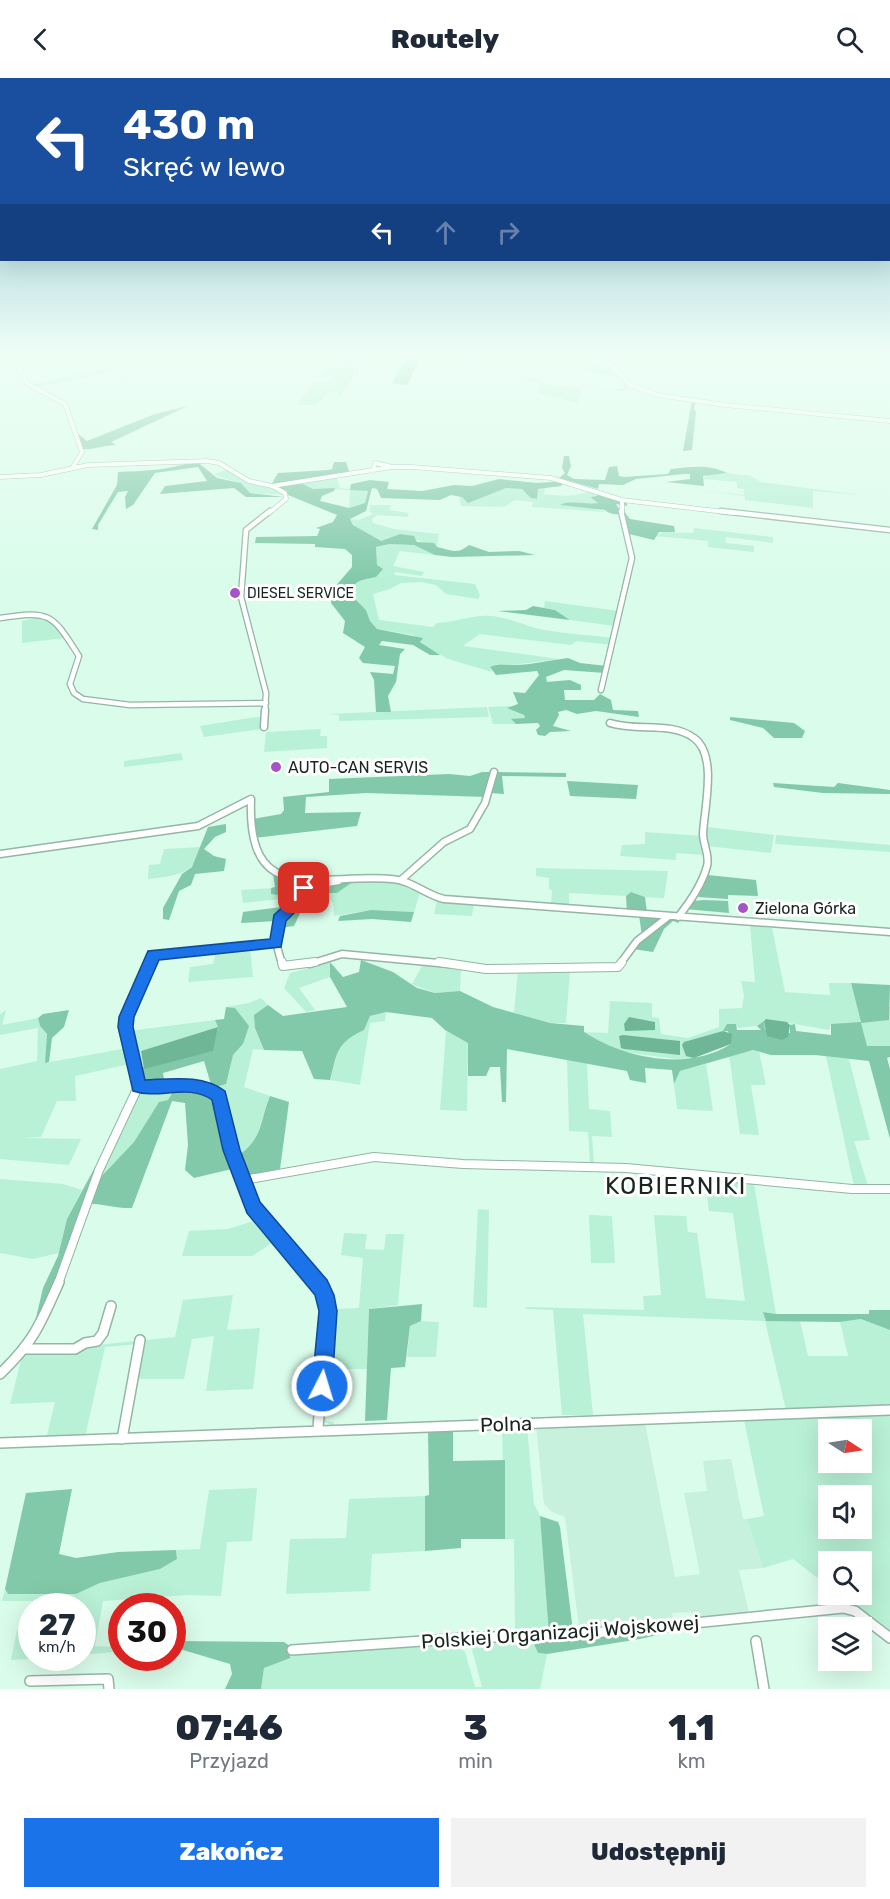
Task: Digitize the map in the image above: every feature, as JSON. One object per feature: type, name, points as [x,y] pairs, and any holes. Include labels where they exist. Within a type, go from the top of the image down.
[{"type":"street","points":[[74,467],[82,452],[75,430]]},
{"type":"street","points":[[0,477],[41,476],[74,467],[140,465],[159,461],[215,462],[246,480],[272,486],[285,493],[286,501],[246,530],[241,594],[261,670],[266,702],[264,727]]},
{"type":"street","points":[[272,486],[392,467],[556,478],[622,500],[890,530]]},
{"type":"street","points":[[601,690],[632,558],[620,506],[622,500]]},
{"type":"street","points":[[0,618],[34,613],[57,621],[79,656],[79,662],[70,684],[74,693],[82,699],[146,706],[239,701],[266,702]]},
{"type":"street","points":[[610,723],[669,729],[690,735],[705,750],[708,790],[703,836],[708,864],[692,900],[678,917]]},
{"type":"street","points":[[401,880],[444,842],[470,829],[485,803],[494,772]]},
{"type":"street","points":[[0,854],[71,842],[198,826],[251,799],[255,848],[260,859],[271,871],[305,878],[401,880],[429,896],[444,899],[890,932]]},
{"type":"street","points":[[357,878],[304,888],[299,891],[291,907],[279,919],[276,943],[283,966],[306,965],[342,954],[417,959],[486,969],[618,967],[637,941],[669,916]]},
{"type":"street","points":[[0,1374],[26,1349],[42,1322],[74,1245],[99,1170],[138,1087],[125,1027],[126,1017],[153,955],[276,943]]},
{"type":"street","points":[[138,1087],[186,1085],[215,1091],[225,1117],[232,1150],[248,1195],[259,1217],[321,1286],[327,1301],[318,1429]]},
{"type":"street","points":[[244,1180],[374,1157],[463,1164],[626,1168],[833,1187],[890,1189]]},
{"type":"street","points":[[26,1349],[75,1349],[85,1343],[97,1341],[103,1333],[111,1306]]},
{"type":"street","points":[[122,1439],[140,1340]]},
{"type":"street","name":"Polna","points":[[0,1443],[318,1429],[890,1410]]},
{"type":"street","name":"Polskiej Organizacji Wojskowej","points":[[292,1650],[480,1637],[554,1637],[836,1608],[855,1611],[890,1638]]},
{"type":"street","points":[[756,1641],[764,1689]]},
{"type":"street","points":[[30,1681],[108,1679],[109,1689]]},
{"type":"shaded area","points":[[114,430],[136,430],[111,442],[116,445],[91,449],[82,449],[75,431],[87,441]]},
{"type":"shaded area","points":[[687,430],[694,430],[692,450],[683,451]]},
{"type":"shaded area","points":[[564,456],[569,456],[571,466],[567,475],[574,479],[605,480],[609,467],[617,466],[619,476],[624,477],[668,474],[671,469],[692,467],[713,468],[727,473],[703,476],[704,486],[666,482],[690,479],[690,474],[684,474],[636,479],[623,485],[599,484],[598,489],[559,478],[565,473],[562,468]]},
{"type":"shaded area","points":[[192,462],[209,462],[200,464],[217,478],[241,483],[250,493],[285,497],[246,497],[234,488],[160,494],[165,486],[207,481],[198,467],[155,473],[133,505],[126,509],[125,497],[128,491],[118,492],[98,525],[98,530],[92,529],[117,485],[118,472],[146,471]]},
{"type":"shaded area","points":[[334,462],[346,462],[350,474],[271,485],[278,473],[328,470],[332,469]]},
{"type":"shaded area","points":[[227,469],[284,495],[250,493],[241,483],[214,475]]},
{"type":"shaded area","points":[[727,473],[751,476],[761,482],[861,495],[813,491],[813,508],[745,500],[745,496],[696,490],[744,495],[744,489],[737,488],[737,482],[703,479],[707,475]]},
{"type":"shaded area","points":[[337,477],[340,488],[368,491],[365,503],[349,508],[350,490],[313,489],[301,483]]},
{"type":"shaded area","points":[[499,479],[537,483],[565,481],[561,486],[538,489],[537,499],[531,498],[522,489],[506,488],[468,503],[462,497],[451,495],[440,500],[381,498],[377,489],[372,488],[366,511],[350,519],[353,525],[381,541],[400,534],[414,536],[417,542],[434,543],[437,547],[450,550],[461,550],[469,545],[489,552],[519,551],[535,555],[452,557],[435,555],[414,545],[389,544],[376,547],[377,565],[383,569],[376,577],[357,583],[350,594],[366,610],[370,621],[377,629],[423,638],[420,642],[440,655],[430,655],[413,645],[382,641],[379,645],[405,649],[400,654],[396,682],[388,696],[391,712],[376,712],[374,680],[370,672],[393,674],[395,666],[363,663],[359,658],[365,647],[343,633],[345,621],[331,603],[333,589],[352,567],[352,555],[345,549],[315,547],[315,544],[255,543],[256,537],[317,536],[320,529],[316,528],[333,522],[337,515],[288,495],[276,486],[301,483],[313,489],[335,488],[334,491],[322,496],[320,501],[349,508],[365,503],[368,491],[350,490],[351,484],[370,480],[389,482],[387,489],[422,491],[454,485],[472,486]]},
{"type":"shaded area","points":[[506,488],[522,489],[536,499],[537,490],[545,488],[544,494],[567,496],[595,491],[597,495],[590,497],[598,503],[585,504],[567,501],[606,512],[532,507],[533,502],[515,500],[504,507],[461,506],[459,496],[479,498]]},
{"type":"shaded area","points":[[596,494],[627,501],[627,506],[616,504],[622,514],[617,514],[605,510],[560,505],[568,502],[598,503],[590,497],[597,496]]},
{"type":"shaded area","points":[[370,505],[391,505],[389,510],[409,513],[407,517],[377,515],[372,519],[373,523],[394,529],[439,534],[437,547],[400,534],[381,541],[363,533],[350,519],[359,520],[373,514],[369,511]]},
{"type":"shaded area","points":[[622,509],[630,519],[674,526],[675,532],[659,532],[654,540],[629,534]]},
{"type":"shaded area","points":[[694,528],[773,537],[773,543],[726,537],[726,543],[754,546],[754,552],[708,547],[708,541],[655,536],[664,532],[693,533]]},
{"type":"shaded area","points":[[389,544],[416,545],[435,555],[400,551],[393,566],[424,572],[422,576],[395,572],[394,575],[475,584],[480,596],[478,599],[446,594],[436,585],[421,582],[401,583],[373,594],[379,620],[433,627],[437,623],[490,616],[506,618],[544,630],[613,638],[612,645],[576,641],[571,645],[480,634],[463,646],[559,659],[512,665],[498,664],[490,667],[492,672],[448,659],[428,648],[413,635],[377,629],[370,621],[366,610],[350,594],[355,585],[382,569],[377,565],[376,547]]},
{"type":"shaded area","points":[[545,601],[619,611],[615,626],[570,620],[555,610],[544,608]]},
{"type":"shaded area","points":[[533,606],[555,610],[570,620],[498,611],[526,610]]},
{"type":"shaded area","points":[[35,618],[55,623],[64,638],[22,643],[22,621]]},
{"type":"shaded area","points":[[568,658],[580,663],[607,666],[605,673],[564,670],[546,677],[547,682],[570,680],[581,685],[581,690],[564,690],[565,700],[594,700],[600,694],[611,700],[613,710],[638,711],[639,717],[596,711],[577,714],[566,710],[558,712],[559,715],[553,726],[571,731],[550,732],[545,736],[538,735],[536,730],[540,726],[538,723],[516,724],[511,719],[525,718],[524,715],[507,708],[518,704],[513,692],[525,693],[539,675],[537,671],[496,675],[490,667]]},
{"type":"shaded area","points":[[512,706],[508,708],[524,715],[525,719],[512,720],[516,724],[493,724],[488,707]]},
{"type":"shaded area","points":[[487,707],[489,717],[339,721],[339,715],[329,714]]},
{"type":"shaded area","points":[[263,716],[261,729],[204,737],[200,726]]},
{"type":"shaded area","points":[[730,717],[794,723],[805,731],[802,738],[774,738],[763,728],[730,720]]},
{"type":"shaded area","points":[[321,729],[320,736],[327,736],[327,748],[264,752],[266,732]]},
{"type":"shaded area","points":[[181,753],[183,760],[124,767],[124,761]]},
{"type":"shaded area","points":[[482,772],[493,772],[486,797],[366,793],[306,797],[305,813],[361,812],[357,826],[254,838],[253,819],[281,814],[284,810],[283,797],[329,792],[329,779],[449,774],[470,776]]},
{"type":"shaded area","points":[[495,772],[566,773],[566,777],[502,776],[504,794],[490,793]]},
{"type":"shaded area","points":[[567,781],[638,785],[636,799],[570,796]]},
{"type":"shaded area","points":[[773,783],[834,787],[838,783],[890,790],[890,794],[823,793],[774,787]]},
{"type":"shaded area","points":[[226,824],[226,832],[215,837],[204,849],[214,856],[226,859],[224,871],[195,874],[191,885],[179,891],[169,920],[163,919],[163,908],[182,874],[192,867],[208,827]]},
{"type":"shaded area","points":[[707,827],[774,835],[771,853],[706,846]]},
{"type":"shaded area","points":[[645,832],[702,836],[705,855],[676,853],[676,860],[620,856],[622,845],[645,844]]},
{"type":"shaded area","points":[[776,835],[890,845],[890,852],[775,844]]},
{"type":"shaded area","points":[[200,847],[194,864],[182,873],[148,879],[149,865],[160,864],[164,849]]},
{"type":"shaded area","points":[[536,868],[668,871],[664,898],[645,897],[631,892],[626,896],[569,893],[569,907],[551,906],[552,890],[549,889],[549,878],[536,876]]},
{"type":"shaded area","points":[[273,874],[288,877],[357,879],[337,893],[309,894],[294,926],[279,928],[280,920],[297,898],[271,894],[271,888],[275,887]]},
{"type":"shaded area","points":[[708,875],[756,880],[758,896],[728,895],[728,899],[698,897]]},
{"type":"shaded area","points":[[357,879],[404,883],[420,893],[414,912],[371,910],[334,916],[333,903],[326,894],[337,893]]},
{"type":"shaded area","points":[[271,888],[272,894],[291,898],[243,903],[241,890]]},
{"type":"shaded area","points":[[631,892],[645,897],[647,913],[665,917],[642,936],[639,915],[627,914],[626,896]]},
{"type":"shaded area","points":[[437,900],[474,902],[472,916],[434,914]]},
{"type":"shaded area","points":[[693,901],[728,901],[729,913],[685,909]]},
{"type":"shaded area","points":[[289,906],[277,921],[241,923],[243,912]]},
{"type":"shaded area","points":[[371,910],[414,912],[411,922],[372,919],[338,921],[340,916]]},
{"type":"shaded area","points":[[670,917],[679,918],[679,923],[673,921],[664,929],[653,952],[633,949],[638,942]]},
{"type":"shaded area","points":[[750,926],[772,928],[785,992],[830,995],[829,983],[851,983],[861,1023],[890,1007],[890,1046],[867,1046],[831,1024],[829,1030],[767,1019],[757,1026],[738,1028],[736,1025],[694,1058],[675,1059],[624,1052],[604,1045],[583,1032],[608,1033],[610,1001],[652,1003],[652,1017],[659,1018],[661,1034],[688,1038],[719,1027],[719,1009],[742,1008],[744,996],[741,981],[755,982]]},
{"type":"shaded area","points":[[250,948],[253,977],[188,982],[190,967],[213,964],[216,952]]},
{"type":"shaded area","points":[[361,960],[393,972],[417,988],[435,993],[460,991],[493,1007],[550,1023],[584,1026],[584,1032],[600,1041],[636,1055],[676,1059],[695,1058],[714,1053],[731,1044],[728,1031],[723,1031],[727,1024],[736,1024],[737,1030],[761,1030],[757,1026],[764,1021],[765,1029],[790,1033],[790,1025],[795,1024],[796,1031],[831,1035],[831,1024],[861,1022],[851,983],[890,985],[889,1020],[861,1023],[867,1046],[890,1046],[890,1057],[887,1058],[890,1069],[890,1139],[869,1061],[815,1055],[771,1055],[753,1050],[680,1071],[674,1084],[672,1070],[645,1068],[646,1083],[630,1080],[627,1071],[507,1049],[506,1102],[502,1102],[500,1067],[490,1067],[486,1076],[468,1076],[468,1043],[445,1030],[432,1018],[386,1012],[370,1016],[364,1030],[343,1044],[339,1050],[330,1080],[314,1079],[302,1051],[264,1050],[255,1028],[254,1015],[268,1005],[283,1016],[347,1007],[330,977],[330,962],[343,977],[359,972]]},
{"type":"shaded area","points":[[330,962],[330,977],[299,988],[315,1010],[306,1012],[284,988],[290,973]]},
{"type":"shaded area","points":[[424,962],[461,970],[460,991],[435,993],[412,984]]},
{"type":"shaded area","points":[[518,970],[570,971],[566,1023],[550,1023],[514,1013]]},
{"type":"shaded area","points":[[261,998],[268,1005],[255,1015],[255,1028],[264,1050],[253,1049],[244,1087],[270,1096],[256,1137],[237,1156],[216,1088],[233,1055],[243,1044],[241,1017],[235,1008],[226,1007],[249,1003]]},
{"type":"shaded area","points":[[226,1007],[235,1008],[249,1026],[243,1044],[233,1055],[226,1084],[212,1088],[204,1061],[163,1073],[165,1085],[139,1085],[136,1069],[212,1051],[218,1027],[215,1020],[224,1019]]},
{"type":"shaded area","points":[[6,1010],[2,1025],[38,1018],[40,1026],[47,1034],[45,1063],[127,1048],[130,1064],[75,1076],[76,1101],[57,1101],[41,1137],[23,1138],[81,1139],[69,1165],[0,1159],[0,1069],[37,1061],[38,1028],[0,1035],[0,1014]]},
{"type":"shaded area","points":[[69,1010],[64,1027],[52,1038],[49,1062],[45,1063],[47,1034],[40,1026],[38,1018],[43,1014]]},
{"type":"shaded area","points":[[386,1012],[385,1021],[370,1023],[360,1085],[330,1080],[336,1056],[343,1044],[364,1030],[370,1016]]},
{"type":"shaded area","points":[[629,1017],[655,1022],[655,1030],[625,1031],[624,1024]]},
{"type":"shaded area","points":[[766,1019],[787,1022],[790,1025],[788,1037],[782,1040],[767,1036],[764,1021]]},
{"type":"shaded area","points":[[215,1020],[218,1027],[141,1051],[144,1069],[136,1069],[128,1031]]},
{"type":"shaded area","points":[[218,1027],[213,1051],[144,1069],[141,1051]]},
{"type":"shaded area","points":[[446,1031],[468,1042],[467,1111],[440,1110]]},
{"type":"shaded area","points":[[723,1031],[732,1034],[731,1044],[694,1058],[686,1056],[682,1045],[684,1042]]},
{"type":"shaded area","points":[[619,1036],[680,1041],[680,1055],[621,1048]]},
{"type":"shaded area","points":[[759,1051],[766,1085],[751,1085],[759,1135],[740,1134],[729,1055]]},
{"type":"shaded area","points":[[826,1056],[849,1059],[870,1140],[854,1141],[868,1186],[854,1186]]},
{"type":"shaded area","points":[[567,1058],[587,1063],[589,1109],[610,1111],[612,1137],[592,1136],[594,1163],[590,1163],[588,1132],[569,1131]]},
{"type":"shaded area","points":[[706,1064],[713,1111],[677,1109],[674,1084],[680,1071]]},
{"type":"shaded area","points":[[184,1087],[174,1090],[168,1100],[159,1102],[134,1142],[97,1181],[139,1089]]},
{"type":"shaded area","points":[[184,1087],[213,1092],[217,1097],[236,1168],[194,1178],[185,1170],[188,1145],[185,1103],[172,1101],[132,1208],[88,1204],[97,1181],[134,1142],[159,1102],[168,1100],[174,1090]]},
{"type":"shaded area","points":[[270,1096],[289,1102],[280,1169],[246,1176],[237,1156],[252,1143],[260,1129]]},
{"type":"shaded area","points":[[95,1167],[98,1168],[38,1327],[22,1349],[35,1322],[43,1288],[58,1256],[67,1219]]},
{"type":"shaded area","points":[[0,1179],[63,1184],[82,1190],[67,1219],[59,1253],[33,1259],[0,1253]]},
{"type":"shaded area","points":[[705,1179],[754,1184],[776,1314],[764,1312],[766,1321],[800,1321],[808,1356],[848,1356],[840,1322],[861,1319],[890,1330],[890,1407],[786,1410],[765,1321],[583,1314],[593,1415],[562,1415],[553,1310],[525,1309],[527,1307],[644,1310],[643,1296],[661,1295],[654,1215],[686,1216],[688,1232],[697,1233],[706,1298],[745,1301],[733,1213],[709,1211]]},
{"type":"shaded area","points":[[478,1209],[489,1210],[487,1308],[473,1307]]},
{"type":"shaded area","points":[[589,1215],[612,1216],[615,1263],[591,1263]]},
{"type":"shaded area","points":[[257,1220],[275,1241],[252,1256],[182,1256],[189,1231],[228,1229]]},
{"type":"shaded area","points":[[344,1233],[367,1234],[365,1249],[384,1250],[386,1234],[404,1234],[398,1305],[369,1309],[367,1369],[328,1369],[326,1421],[334,1422],[333,1426],[323,1421],[330,1321],[336,1309],[359,1308],[363,1258],[341,1255]]},
{"type":"shaded area","points":[[233,1295],[227,1330],[260,1328],[253,1389],[206,1391],[214,1336],[192,1339],[184,1379],[135,1379],[139,1344],[105,1347],[85,1437],[46,1439],[55,1402],[10,1404],[22,1356],[28,1352],[175,1337],[183,1300]]},
{"type":"shaded area","points":[[422,1304],[421,1321],[410,1326],[405,1367],[391,1368],[387,1420],[365,1421],[369,1309]]},
{"type":"shaded area","points":[[869,1310],[890,1310],[890,1330],[861,1319],[840,1322],[766,1321],[763,1312],[869,1314]]},
{"type":"shaded area","points":[[421,1321],[439,1322],[436,1357],[407,1357],[410,1326]]},
{"type":"shaded area","points":[[890,1414],[890,1633],[872,1617],[853,1605],[872,1605],[872,1551],[818,1551],[818,1578],[793,1559],[763,1568],[747,1519],[764,1516],[744,1420]]},
{"type":"shaded area","points":[[645,1423],[675,1577],[700,1574],[684,1493],[707,1491],[703,1461],[731,1459],[743,1519],[747,1519],[763,1568],[739,1570],[749,1613],[693,1618],[691,1612],[672,1613],[673,1620],[579,1628],[565,1517],[552,1512],[544,1504],[536,1426]]},
{"type":"shaded area","points":[[527,1427],[534,1504],[540,1516],[549,1635],[515,1633],[514,1539],[505,1539],[502,1428]]},
{"type":"shaded area","points":[[453,1430],[453,1461],[505,1460],[505,1539],[461,1539],[461,1548],[425,1551],[425,1496],[429,1495],[428,1431]]},
{"type":"shaded area","points":[[257,1488],[252,1541],[227,1542],[221,1596],[186,1595],[186,1593],[108,1593],[108,1601],[103,1601],[96,1640],[96,1593],[78,1593],[100,1583],[160,1569],[177,1559],[176,1550],[200,1549],[209,1490]]},
{"type":"shaded area","points":[[72,1489],[59,1554],[76,1558],[118,1552],[176,1550],[177,1559],[160,1569],[100,1583],[78,1593],[8,1594],[5,1589],[26,1493]]},
{"type":"shaded area","points":[[425,1496],[425,1551],[372,1554],[370,1591],[286,1594],[290,1539],[346,1538],[349,1499]]},
{"type":"shaded area","points":[[540,1516],[558,1522],[560,1527],[573,1631],[549,1635]]},
{"type":"shaded area","points":[[5,1589],[8,1594],[18,1594],[18,1601],[2,1601]]},
{"type":"shaded area","points":[[698,1626],[640,1639],[547,1654],[538,1653],[533,1642]]},
{"type":"shaded area","points":[[17,1630],[18,1660],[11,1660]]},
{"type":"shaded area","points":[[186,1641],[284,1642],[291,1647],[290,1658],[264,1668],[261,1689],[225,1689],[232,1674],[230,1664],[186,1651]]},
{"type":"shaded area","points":[[533,1642],[538,1653],[547,1654],[540,1689],[261,1689],[264,1668],[297,1654],[454,1645],[465,1652],[475,1687],[482,1687],[472,1650],[475,1644]]},
{"type":"shaded area","points":[[96,1646],[108,1647],[108,1653],[96,1654]]},
{"type":"place","name":"DIESEL SERVICE","points":[[235,593]]},
{"type":"place","name":"AUTO-CAN SERVIS","points":[[276,767]]},
{"type":"place","name":"Zielona Górka","points":[[743,908]]},
{"type":"district","name":"KOBIERNIKI","points":[[676,1186]]},
{"type":"route","points":[[304,888],[299,891],[295,902],[279,919],[276,943],[219,951],[153,955],[126,1017],[125,1027],[138,1087],[186,1085],[215,1091],[219,1096],[232,1150],[253,1207],[259,1217],[321,1286],[325,1295],[328,1311],[322,1386]]}]
